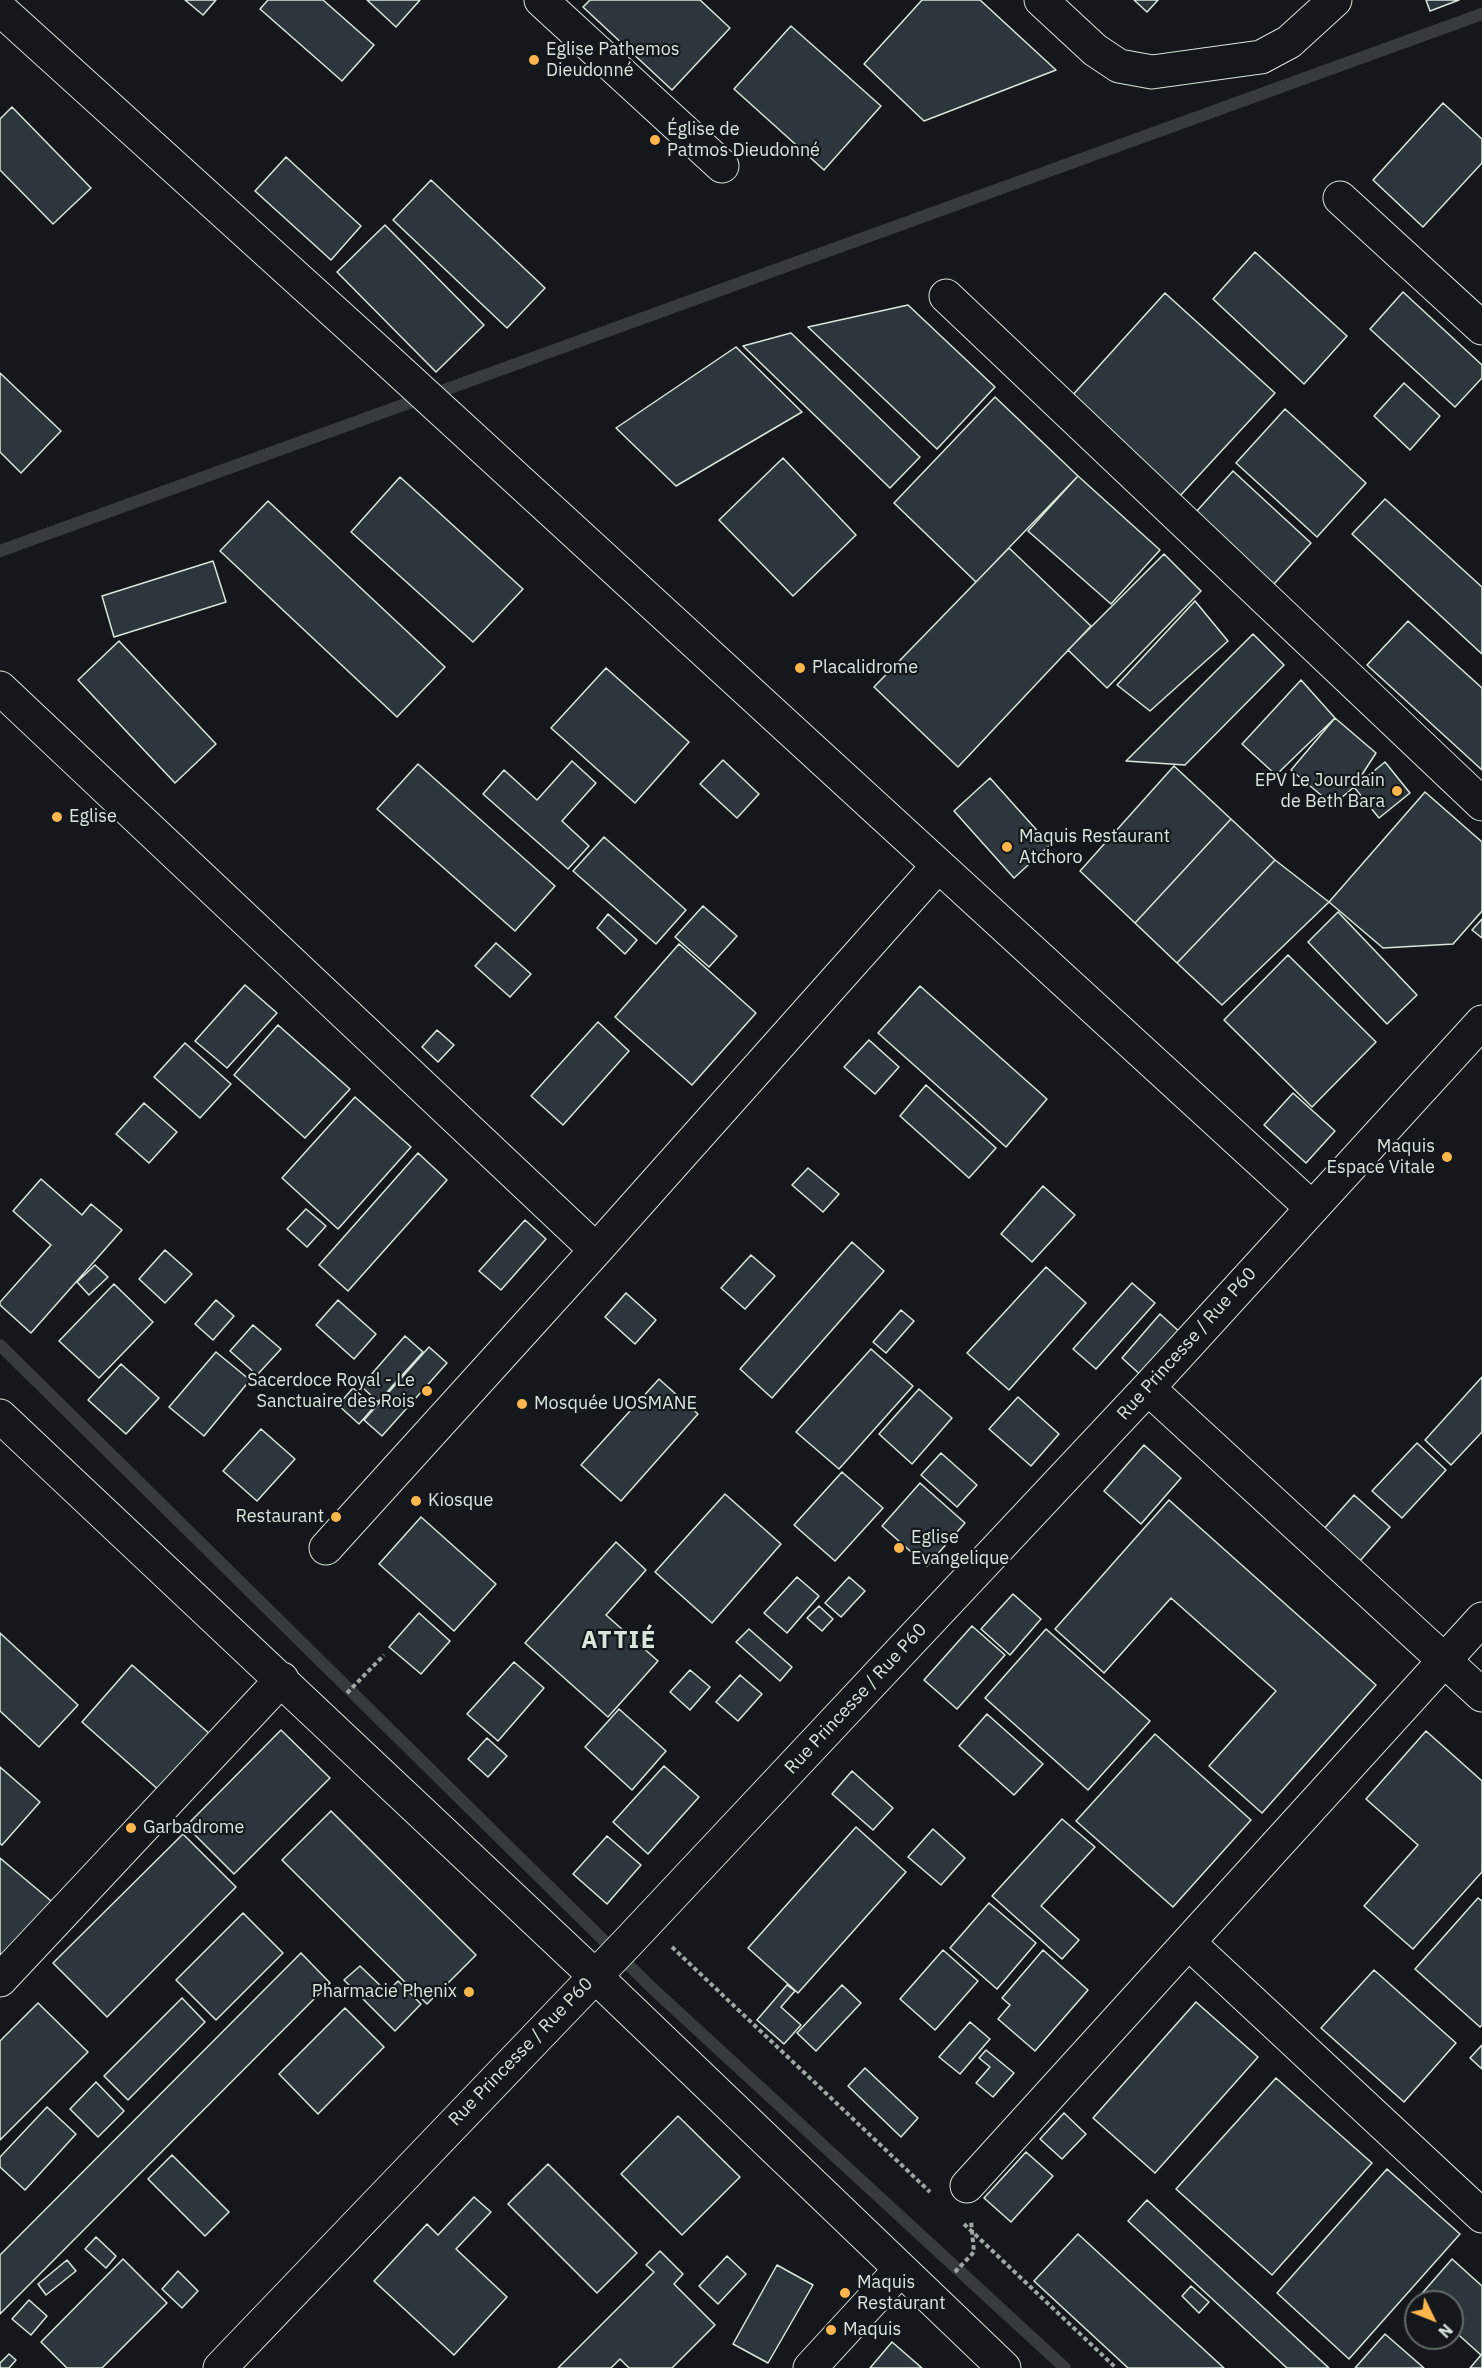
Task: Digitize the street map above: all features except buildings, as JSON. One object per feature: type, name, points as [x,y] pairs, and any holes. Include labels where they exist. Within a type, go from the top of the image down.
[{"type":"street","points":[[541,0],[722,166]]},
{"type":"street","points":[[1041,0],[1095,50],[1119,66],[1152,72],[1261,57],[1289,42],[1335,0]]},
{"type":"street","points":[[12,9],[475,441],[1311,1207]]},
{"type":"street","points":[[1340,198],[1482,328]]},
{"type":"street","points":[[946,296],[1482,804]]},
{"type":"street","points":[[0,688],[596,1250]]},
{"type":"street","points":[[326,1548],[596,1250],[938,866]]},
{"type":"street","name":"Rue Princesse / Rue P60","points":[[220,2368],[620,1950],[1148,1388],[1482,1022]]},
{"type":"street","points":[[1148,1388],[1482,1695]]},
{"type":"street","points":[[0,1416],[282,1679],[620,1950],[900,2270],[1004,2368]]},
{"type":"street","points":[[967,2186],[1482,1619]]},
{"type":"street","points":[[1,1976],[282,1679]]},
{"type":"street","points":[[1189,1943],[1482,2216]]},
{"type":"street","points":[[810,2368],[900,2270]]},
{"type":"path","points":[[344,1697],[384,1655]]},
{"type":"path","points":[[620,1950],[937,2199]]},
{"type":"path","points":[[963,2223],[1116,2368]]},
{"type":"path","points":[[952,2274],[974,2252]]},
{"type":"waterway","points":[[0,551],[1482,14]]},
{"type":"waterway","points":[[0,1345],[652,1988],[1065,2368]]},
{"type":"place","name":"Eglise Pathemos Dieudonné","points":[[534,60]]},
{"type":"place","name":"Église de Patmos Dieudonné","points":[[655,140]]},
{"type":"place","name":"Placalidrome","points":[[800,668]]},
{"type":"place","name":"EPV Le Jourdain de Beth Bara","points":[[1397,791]]},
{"type":"place","name":"Eglise","points":[[57,817]]},
{"type":"place","name":"Maquis Restaurant Atchoro","points":[[1007,847]]},
{"type":"place","name":"Maquis Espace Vitale","points":[[1447,1157]]},
{"type":"place","name":"Sacerdoce Royal - Le Sanctuaire des Rois","points":[[427,1391]]},
{"type":"place","name":"Mosquée UOSMANE","points":[[522,1404]]},
{"type":"place","name":"Kiosque","points":[[416,1501]]},
{"type":"place","name":"Restaurant","points":[[336,1517]]},
{"type":"place","name":"Eglise Evangelique","points":[[899,1548]]},
{"type":"place","name":"Garbadrome","points":[[131,1828]]},
{"type":"place","name":"Pharmacie Phenix","points":[[469,1992]]},
{"type":"place","name":"Maquis Restaurant","points":[[845,2293]]},
{"type":"place","name":"Maquis","points":[[831,2330]]},
{"type":"district","name":"ATTIÉ","points":[[619,1641]]}]
